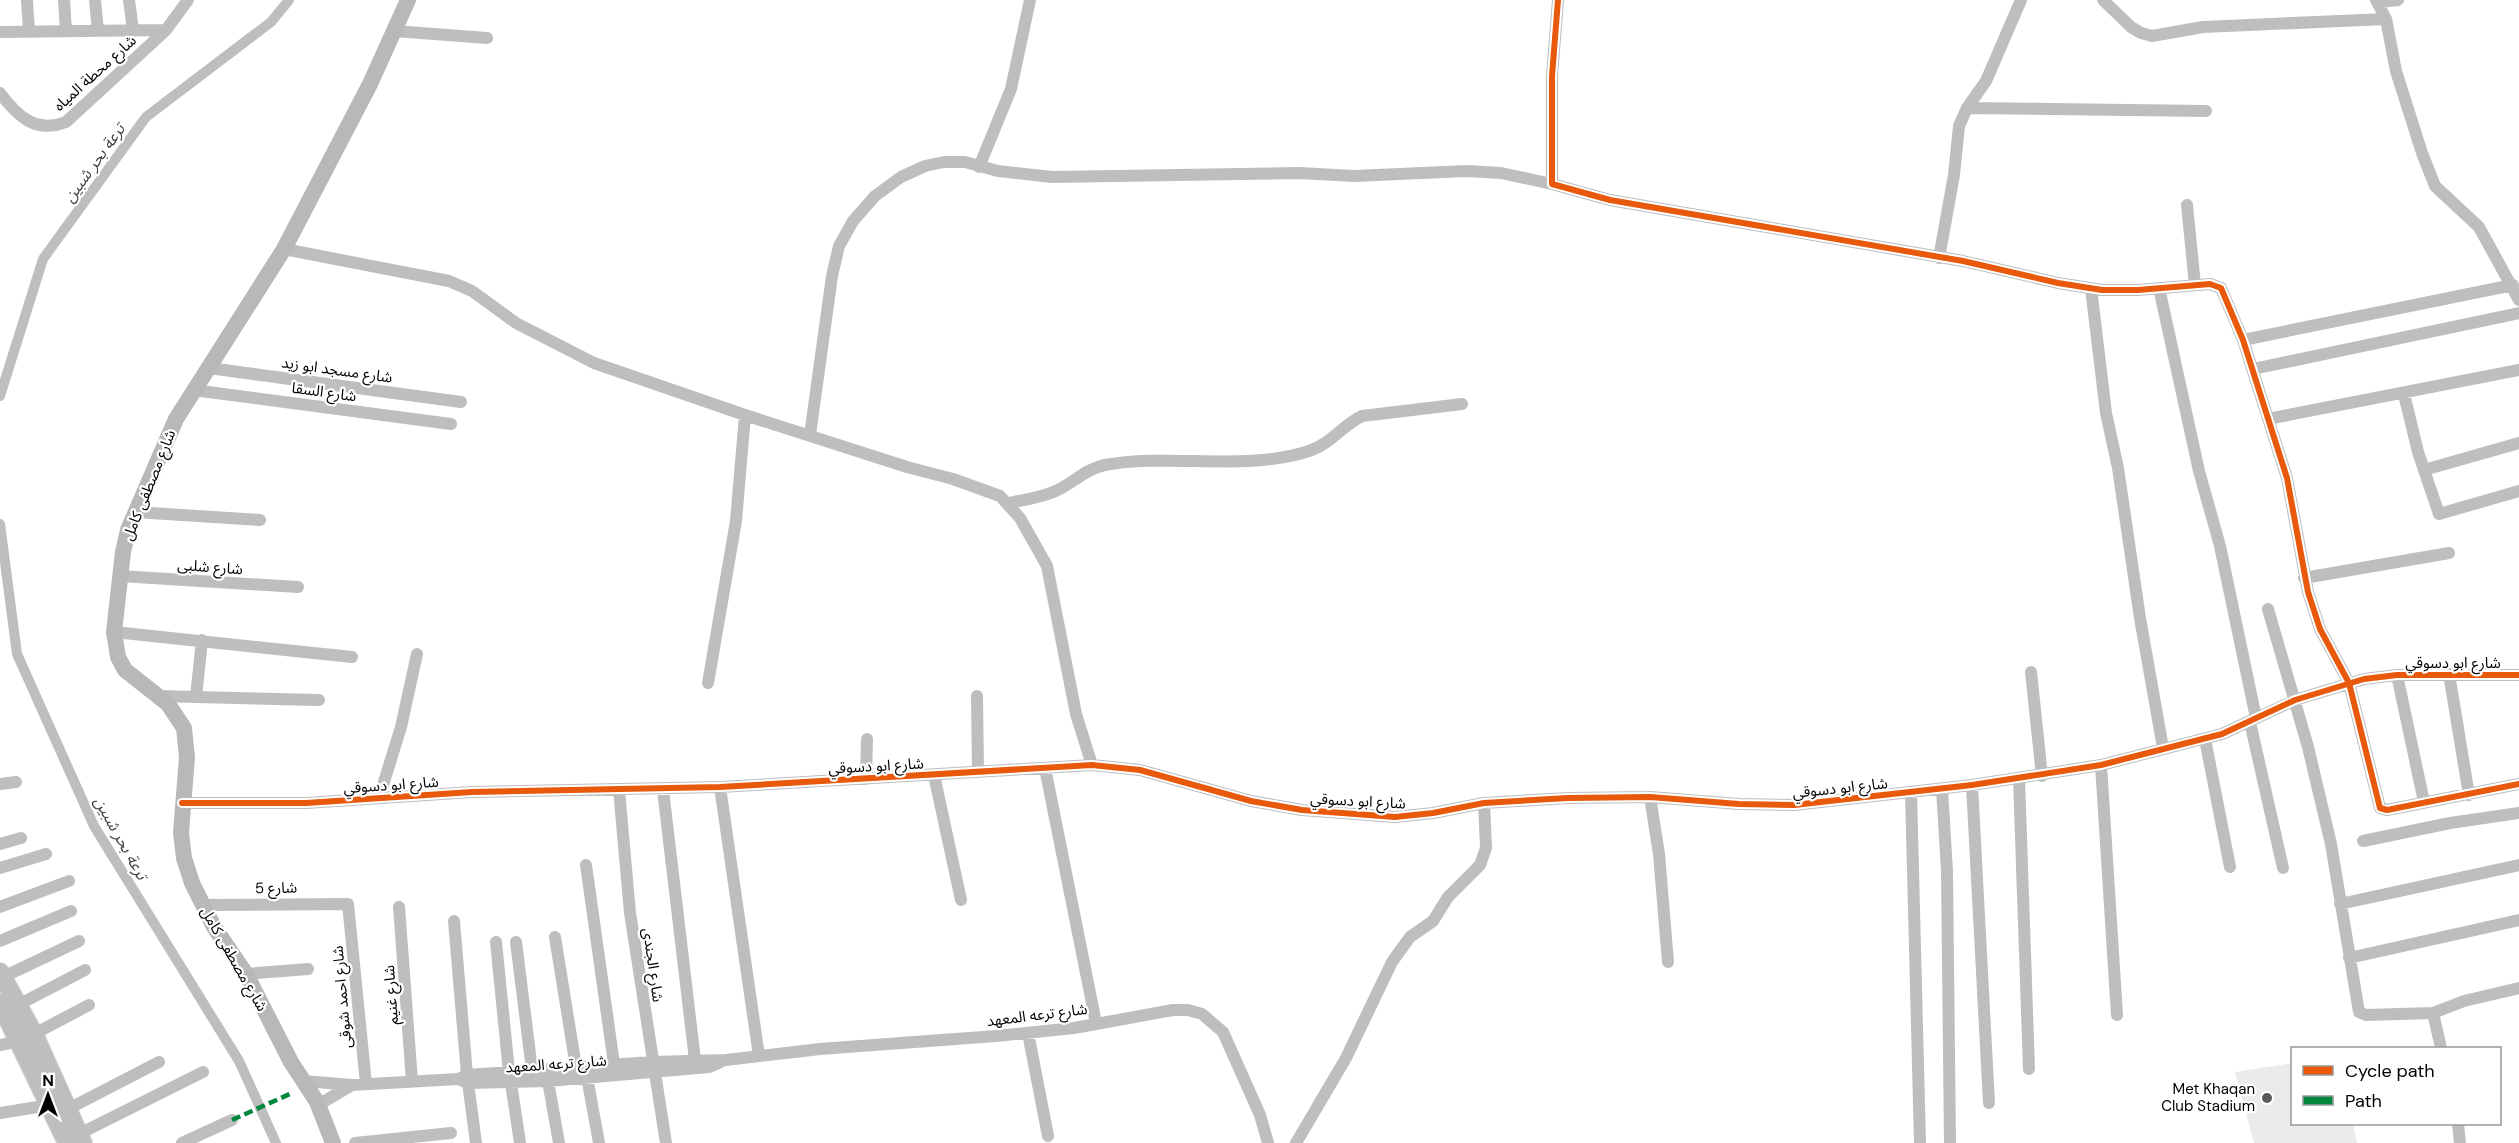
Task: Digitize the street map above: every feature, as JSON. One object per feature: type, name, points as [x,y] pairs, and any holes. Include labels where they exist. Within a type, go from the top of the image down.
[{"type":"main road","name":"شارع مصطفى كامل","points":[[333,1143],[318,1105],[284,1050],[246,974],[201,905],[184,858],[181,833],[187,743],[184,728],[178,715],[125,670],[118,657],[114,632],[123,552],[135,512],[176,419],[284,249],[370,84],[408,0]]},
{"type":"main road","points":[[1,975],[9,1004],[77,1140]]},
{"type":"street","points":[[27,0],[28,32]]},
{"type":"street","points":[[64,0],[66,31]]},
{"type":"street","points":[[94,0],[98,31]]},
{"type":"street","points":[[129,0],[133,30]]},
{"type":"street","name":"شارع محطة المياه","points":[[0,93],[5,106],[33,124],[50,126],[66,122],[166,30],[188,0]]},
{"type":"street","points":[[979,167],[1011,89],[1030,0]]},
{"type":"street","points":[[1552,184],[1552,86],[1558,0]]},
{"type":"street","points":[[1939,258],[1954,175],[1959,126],[1967,108],[1986,81],[2021,0]]},
{"type":"street","points":[[2103,0],[2131,27],[2152,36],[2203,27],[2386,19]]},
{"type":"street","points":[[2398,0],[2377,1],[2386,19],[2396,71],[2435,186],[2479,227],[2513,285],[2519,300]]},
{"type":"street","points":[[0,32],[166,30]]},
{"type":"street","points":[[394,31],[487,38]]},
{"type":"street","points":[[1967,108],[2206,111]]},
{"type":"street","points":[[810,435],[832,276],[839,246],[853,221],[875,196],[901,177],[925,166],[944,162],[965,162],[1027,176],[1052,177],[1299,174],[1354,176],[1467,171],[1501,174],[1552,184],[1610,200],[1939,258],[2091,288],[2159,288],[2210,284],[2221,288],[2253,369],[2293,501],[2304,578],[2320,628],[2349,683],[2380,808],[2387,810],[2519,784]]},
{"type":"street","points":[[2187,205],[2195,285]]},
{"type":"street","points":[[284,249],[449,281],[472,291],[516,323],[594,363],[745,415],[907,467],[988,490],[1009,503],[1047,566],[1076,714],[1092,765]]},
{"type":"street","points":[[2243,339],[2513,285]]},
{"type":"street","points":[[2091,288],[2106,413],[2118,468],[2139,618],[2163,748]]},
{"type":"street","points":[[2159,288],[2199,471],[2220,546],[2283,868]]},
{"type":"street","points":[[2253,369],[2519,312]]},
{"type":"street","name":"شارع مسجد ابو زيد","points":[[209,368],[461,402]]},
{"type":"street","points":[[2268,419],[2519,370]]},
{"type":"street","name":"شارع السقا","points":[[193,390],[451,424]]},
{"type":"street","points":[[2404,394],[2436,511],[2442,514],[2519,491]]},
{"type":"street","points":[[1009,503],[1054,492],[1086,471],[1101,466],[1133,462],[1265,459],[1296,455],[1319,447],[1349,423],[1362,416],[1462,404]]},
{"type":"street","points":[[708,683],[736,521],[745,415]]},
{"type":"street","points":[[2424,470],[2519,443]]},
{"type":"street","points":[[135,512],[260,520]]},
{"type":"street","points":[[2304,578],[2449,553]]},
{"type":"street","name":"شارع شلبى","points":[[120,576],[298,587]]},
{"type":"street","points":[[2268,609],[2295,699],[2323,810],[2357,1005],[2361,1014],[2433,1013],[2464,1001],[2519,988]]},
{"type":"street","points":[[114,632],[352,657]]},
{"type":"street","points":[[196,697],[202,640]]},
{"type":"street","points":[[380,798],[401,727],[417,654]]},
{"type":"street","points":[[2031,672],[2042,776]]},
{"type":"street","points":[[2449,674],[2469,795]]},
{"type":"street","points":[[2397,675],[2424,802]]},
{"type":"street","name":"شارع ابو دسوقي","points":[[182,803],[276,804],[472,792],[720,787],[1092,765],[1130,767],[1251,801],[1302,810],[1395,817],[1417,816],[1484,803],[1568,798],[1650,797],[1794,805],[2019,779],[2101,765],[2205,739],[2253,720],[2295,699],[2349,683],[2397,675],[2519,675]]},
{"type":"street","points":[[157,696],[319,699]]},
{"type":"street","points":[[977,696],[978,772]]},
{"type":"street","points":[[866,779],[867,739]]},
{"type":"street","points":[[2205,739],[2230,867]]},
{"type":"street","points":[[2101,765],[2117,1014]]},
{"type":"street","points":[[1045,768],[1096,1023]]},
{"type":"street","points":[[934,775],[961,900]]},
{"type":"street","points":[[2019,779],[2029,1070]]},
{"type":"street","points":[[0,784],[16,782]]},
{"type":"street","points":[[1972,785],[1989,1103]]},
{"type":"street","points":[[720,787],[759,1056]]},
{"type":"street","points":[[663,789],[695,1059]]},
{"type":"street","points":[[1942,789],[1947,871],[1950,1143]]},
{"type":"street","name":"شارع الجندى","points":[[619,790],[630,913],[652,1067],[666,1143]]},
{"type":"street","points":[[1911,792],[1920,1143]]},
{"type":"street","points":[[1650,797],[1659,854],[1668,962]]},
{"type":"street","points":[[1296,1143],[1346,1058],[1392,962],[1410,937],[1433,921],[1448,897],[1480,865],[1486,848],[1484,803]]},
{"type":"street","points":[[2363,842],[2468,820],[2519,813]]},
{"type":"street","points":[[0,844],[21,838]]},
{"type":"street","points":[[0,868],[46,854]]},
{"type":"street","points":[[586,865],[614,1064]]},
{"type":"street","points":[[2340,904],[2519,865]]},
{"type":"street","points":[[0,907],[69,881]]},
{"type":"street","name":"شارع 5","points":[[201,905],[343,902],[349,906]]},
{"type":"street","name":"شارع احمد شوقى","points":[[349,906],[366,1084]]},
{"type":"street","name":"شارع غنيم","points":[[399,907],[412,1081]]},
{"type":"street","points":[[0,941],[71,911]]},
{"type":"street","points":[[2349,958],[2519,920]]},
{"type":"street","points":[[454,921],[465,1079],[476,1143]]},
{"type":"street","points":[[555,937],[576,1067]]},
{"type":"street","points":[[1,975],[79,941]]},
{"type":"street","points":[[496,942],[510,1077],[520,1143]]},
{"type":"street","points":[[516,942],[532,1070]]},
{"type":"street","points":[[246,974],[308,969]]},
{"type":"street","points":[[9,1004],[85,970]]},
{"type":"street","points":[[0,1045],[27,1038],[89,1005]]},
{"type":"street","name":"شارع ترعه المعهد","points":[[510,1077],[532,1070],[586,1077],[695,1059],[726,1059],[820,1049],[1028,1033],[1173,1010],[1188,1010],[1214,1022],[1228,1043],[1260,1116],[1268,1143]]},
{"type":"street","points":[[2433,1013],[2441,1047]]},
{"type":"street","points":[[1028,1033],[1048,1136]]},
{"type":"street","name":"شارع ترعه المعهد","points":[[304,1081],[352,1086],[510,1077],[548,1081],[576,1067],[614,1064],[709,1067],[726,1059]]},
{"type":"street","points":[[0,1113],[59,1107],[159,1062]]},
{"type":"street","points":[[77,1140],[203,1072]]},
{"type":"street","points":[[586,1077],[599,1143]]},
{"type":"street","points":[[548,1081],[560,1143]]},
{"type":"street","name":"شارع ترعه المعهد","points":[[318,1105],[352,1086]]},
{"type":"street","points":[[182,1143],[232,1120]]},
{"type":"street","points":[[2458,1125],[2460,1143]]},
{"type":"street","points":[[356,1143],[451,1133]]},
{"type":"shaded area","name":"Met Khaqan Club Stadium","points":[[2291,1063],[2291,1125],[2353,1125],[2357,1143],[2254,1143],[2235,1072]]},
{"type":"waterway","name":"ترعة بحر شبين","points":[[0,396],[43,259],[146,117],[271,22],[289,0]]},
{"type":"waterway","name":"ترعة بحر شبين","points":[[0,524],[17,654],[94,826],[239,1061],[276,1143]]},
{"type":"marked path","points":[[232,1120],[292,1093]]},
{"type":"cycle path","points":[[1558,0],[1552,76],[1552,184],[1610,200],[1963,261],[2058,283],[2102,290],[2138,290],[2210,284],[2221,288],[2243,340],[2287,478],[2308,592],[2320,629],[2349,683],[2380,808],[2387,810],[2519,784]]},
{"type":"cycle path","points":[[182,803],[306,803],[472,792],[720,787],[1092,765],[1140,770],[1251,801],[1302,810],[1395,817],[1433,813],[1484,803],[1568,798],[1650,797],[1739,804],[1794,805],[1972,785],[2101,765],[2222,734],[2295,700],[2364,679],[2397,675],[2519,675]]},
{"type":"place","name":"Met Khaqan Club Stadium","points":[[2267,1098]]}]
